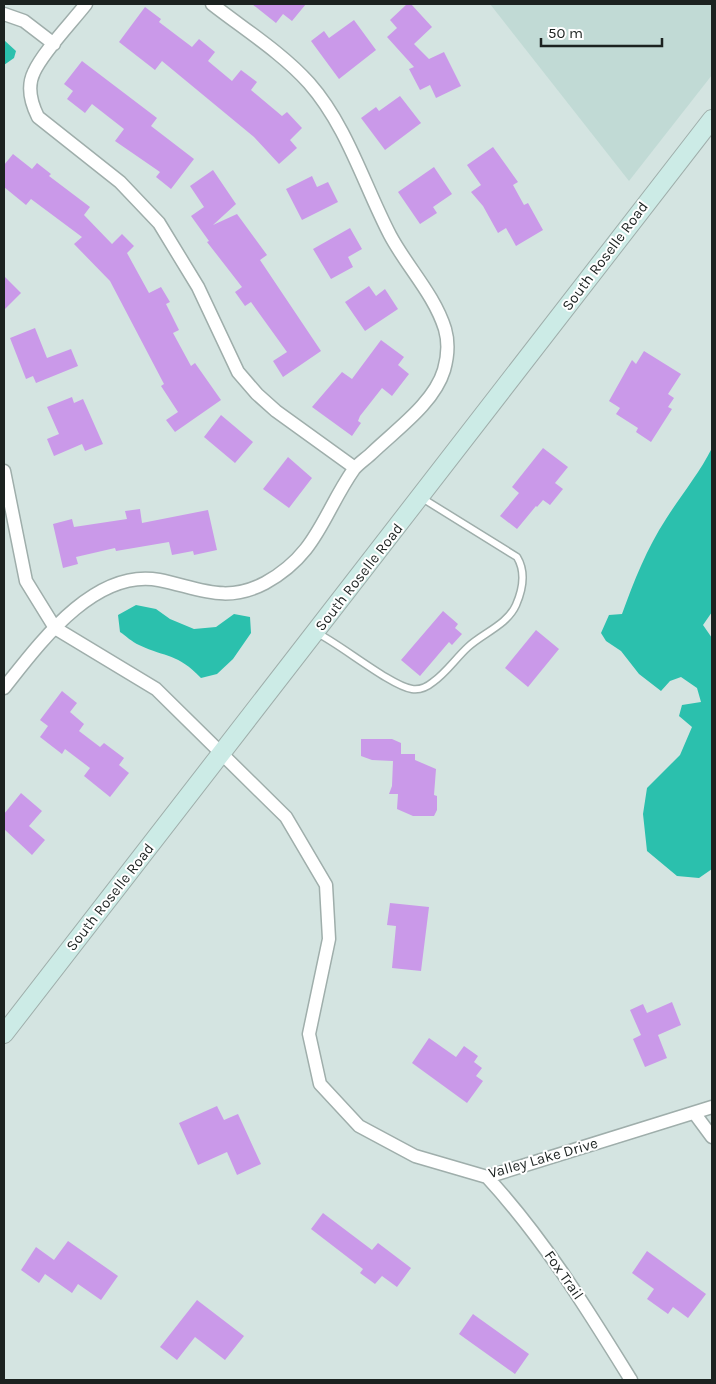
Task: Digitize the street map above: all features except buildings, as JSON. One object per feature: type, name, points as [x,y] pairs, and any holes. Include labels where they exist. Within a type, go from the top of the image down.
[{"type":"main road","name":"South Roselle Road","points":[[4,1034],[712,119]]},
{"type":"street","points":[[86,4],[34,72],[30,89],[32,104],[38,117],[120,182],[159,223],[198,287],[238,372],[257,394],[276,411],[355,468]]},
{"type":"street","points":[[4,688],[55,628],[90,598],[111,587],[134,580],[157,580],[212,595],[263,584],[285,570],[316,537],[355,468],[434,391],[443,372],[448,352],[446,331],[436,307],[391,238],[354,158],[319,97],[309,83],[290,65],[212,4]]},
{"type":"street","points":[[4,14],[24,21],[54,44]]},
{"type":"street","points":[[4,471],[26,581],[55,628]]},
{"type":"street","name":"Valley Lake Drive","points":[[55,628],[156,689],[286,817],[326,884],[329,939],[309,1034],[320,1084],[359,1126],[415,1156],[487,1177],[695,1114],[712,1107]]},
{"type":"street","points":[[695,1114],[712,1138]]},
{"type":"street","name":"Fox Trail","points":[[487,1177],[518,1212],[575,1290],[631,1380]]},
{"type":"lane","points":[[316,633],[332,640],[401,686],[422,689],[433,682],[470,645],[490,633],[511,613],[516,606],[521,587],[523,568],[517,557],[421,497]]},
{"type":"shaded area","points":[[490,4],[712,4],[712,75],[629,181]]},
{"type":"shaded area","points":[[4,40],[16,51],[14,58],[4,65]]},
{"type":"shaded area","points":[[712,448],[712,612],[703,625],[712,638],[712,869],[699,878],[677,876],[647,851],[643,814],[647,788],[680,755],[692,727],[679,716],[682,705],[701,702],[697,688],[681,677],[670,681],[661,691],[639,674],[621,651],[606,641],[601,633],[609,615],[622,614],[636,577],[653,541]]},
{"type":"shaded area","points":[[136,605],[156,609],[170,619],[194,629],[216,627],[234,614],[250,617],[251,633],[233,659],[217,674],[201,678],[178,660],[139,645],[120,632],[118,615]]}]
